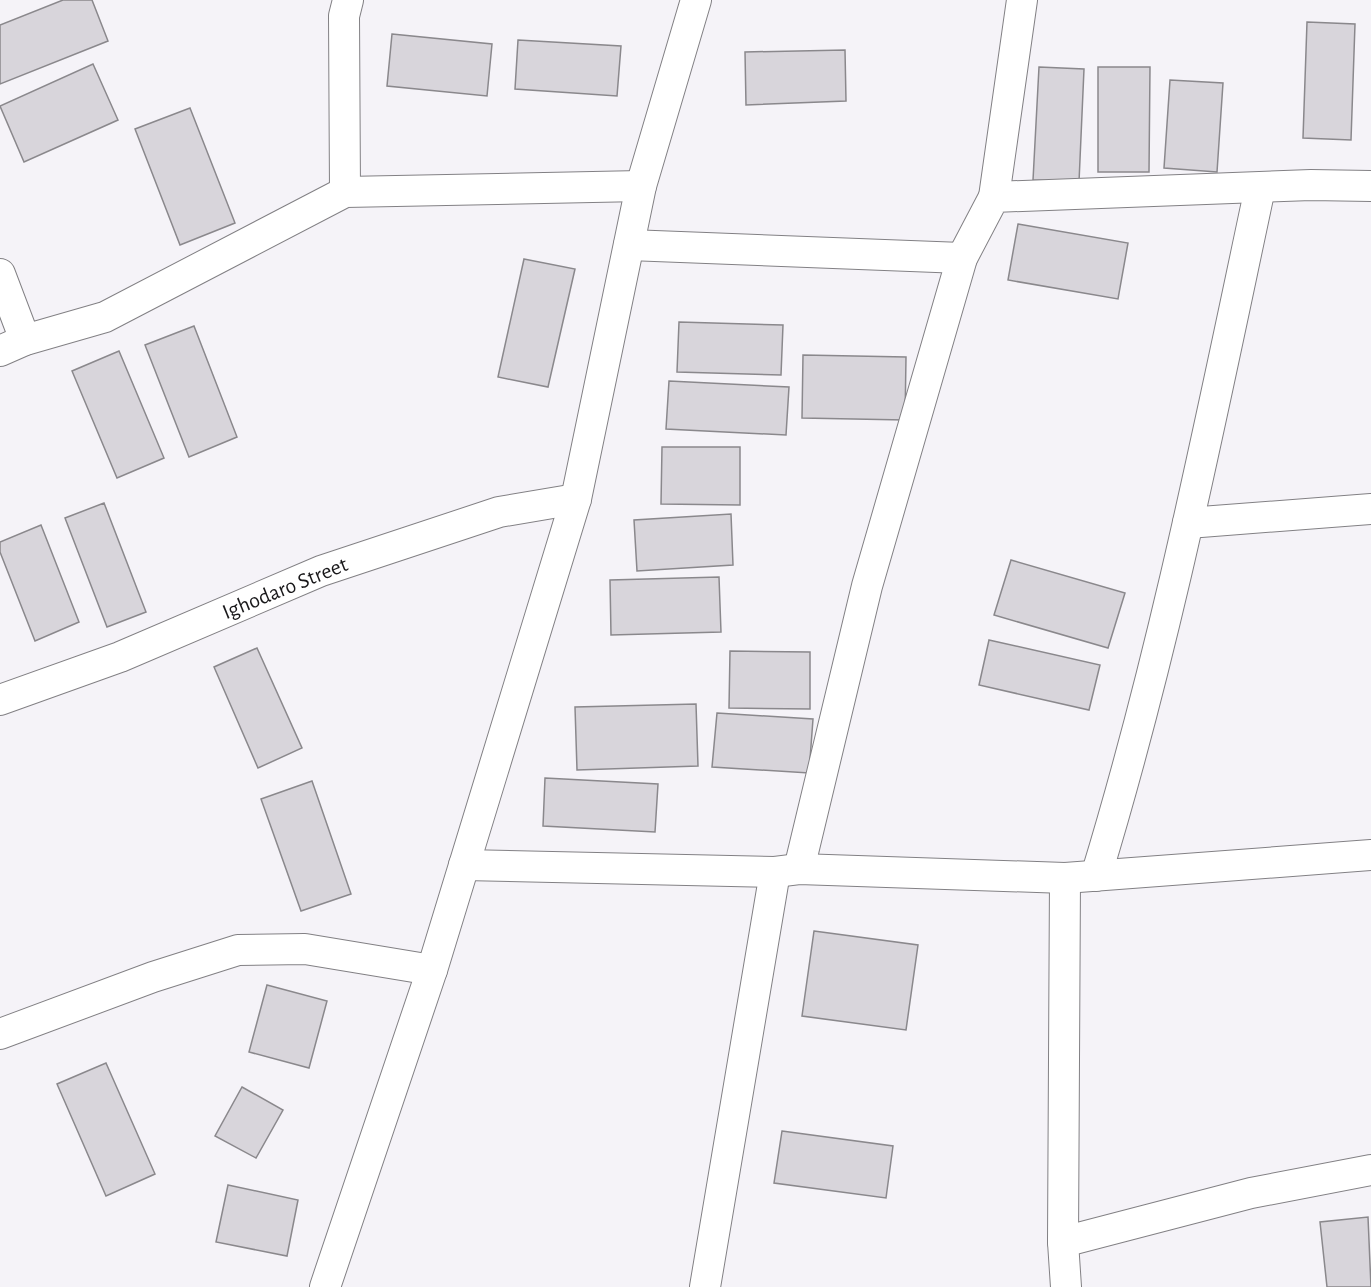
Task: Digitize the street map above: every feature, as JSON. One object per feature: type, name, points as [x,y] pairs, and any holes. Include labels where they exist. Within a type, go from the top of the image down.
[{"type":"street","points":[[345,192],[344,16],[348,0]]},
{"type":"street","points":[[322,1286],[432,970],[576,499],[640,186],[696,0]]},
{"type":"street","points":[[705,1287],[787,870],[962,258],[994,197],[1022,0]]},
{"type":"street","points":[[0,274],[13,345],[105,317],[345,192],[640,186]]},
{"type":"street","points":[[994,197],[1371,186]]},
{"type":"street","points":[[1096,876],[1113,820],[1188,523],[1260,188]]},
{"type":"street","points":[[629,245],[962,258]]},
{"type":"street","name":"Ighodaro Street","points":[[0,700],[120,657],[321,571],[499,512],[576,499]]},
{"type":"street","points":[[1188,523],[1371,509]]},
{"type":"street","points":[[464,865],[787,870],[1065,878],[1371,855]]},
{"type":"street","points":[[1065,878],[1063,1242],[1066,1287]]},
{"type":"street","points":[[0,1034],[153,977],[238,950],[305,949],[432,970]]},
{"type":"street","points":[[1063,1242],[1251,1193],[1371,1170]]},
{"type":"building","points":[[63,0],[92,0],[108,41],[0,84],[0,25]]},
{"type":"building","points":[[1307,22],[1355,24],[1351,140],[1303,138]]},
{"type":"building","points":[[392,34],[492,44],[487,96],[387,86]]},
{"type":"building","points":[[518,40],[621,46],[617,96],[515,89]]},
{"type":"building","points":[[845,50],[846,101],[746,105],[745,52]]},
{"type":"building","points":[[93,64],[118,120],[24,162],[0,106]]},
{"type":"building","points":[[1039,67],[1084,69],[1079,182],[1033,180]]},
{"type":"building","points":[[1098,67],[1150,67],[1149,172],[1098,172]]},
{"type":"building","points":[[1170,80],[1223,83],[1217,172],[1164,168]]},
{"type":"building","points":[[190,108],[235,223],[180,245],[135,129]]},
{"type":"building","points":[[1018,224],[1128,243],[1118,299],[1008,280]]},
{"type":"building","points":[[524,259],[575,269],[548,387],[498,377]]},
{"type":"building","points":[[679,322],[783,325],[781,375],[677,372]]},
{"type":"building","points":[[194,326],[237,437],[189,457],[145,345]]},
{"type":"building","points":[[119,351],[164,458],[117,478],[72,371]]},
{"type":"building","points":[[803,355],[906,357],[905,420],[802,418]]},
{"type":"building","points":[[669,381],[789,387],[786,435],[666,429]]},
{"type":"building","points":[[662,447],[740,447],[740,505],[661,504]]},
{"type":"building","points":[[104,503],[146,612],[107,627],[65,518]]},
{"type":"building","points":[[731,514],[733,565],[637,571],[634,520]]},
{"type":"building","points":[[41,525],[79,622],[35,641],[0,552],[0,542]]},
{"type":"building","points":[[1011,560],[1125,593],[1108,648],[994,615]]},
{"type":"building","points":[[719,577],[721,632],[611,635],[610,580]]},
{"type":"building","points":[[989,640],[1100,665],[1089,710],[979,685]]},
{"type":"building","points":[[257,648],[302,748],[258,768],[214,667]]},
{"type":"building","points":[[730,651],[810,652],[810,709],[729,708]]},
{"type":"building","points":[[696,704],[698,766],[577,770],[575,707]]},
{"type":"building","points":[[717,713],[813,719],[809,773],[712,767]]},
{"type":"building","points":[[545,778],[658,784],[655,832],[543,826]]},
{"type":"building","points":[[312,781],[351,894],[301,911],[261,799]]},
{"type":"building","points":[[814,931],[918,945],[906,1030],[802,1016]]},
{"type":"building","points":[[267,985],[327,1001],[309,1068],[249,1052]]},
{"type":"building","points":[[106,1063],[155,1174],[106,1196],[57,1084]]},
{"type":"building","points":[[242,1087],[283,1110],[256,1158],[215,1136]]},
{"type":"building","points":[[782,1131],[893,1146],[886,1198],[774,1183]]},
{"type":"building","points":[[228,1185],[298,1200],[287,1256],[216,1242]]},
{"type":"building","points":[[1368,1217],[1371,1287],[1327,1287],[1320,1222]]}]
